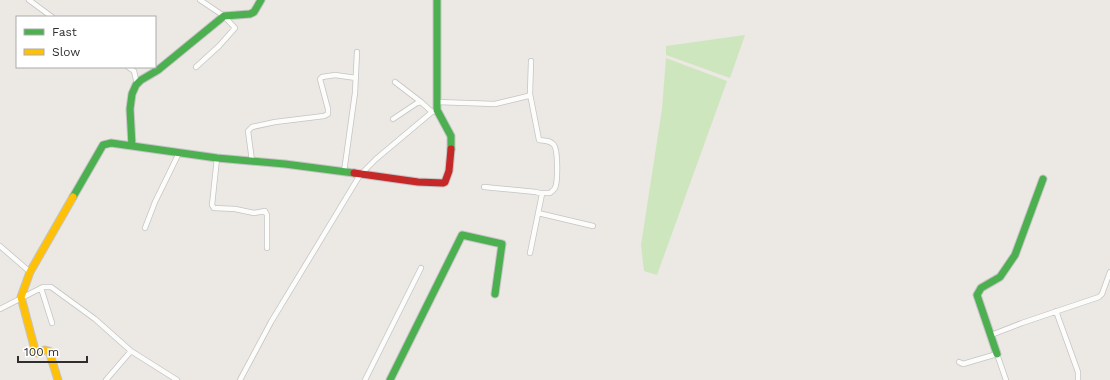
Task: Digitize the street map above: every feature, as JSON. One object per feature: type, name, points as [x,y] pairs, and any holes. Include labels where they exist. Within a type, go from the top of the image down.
[{"type":"street","points":[[29,0],[51,16]]},
{"type":"street","points":[[196,67],[219,46],[235,28],[224,16],[200,0]]},
{"type":"street","points":[[132,146],[130,102],[133,89],[137,84],[156,71],[197,37],[218,23],[224,16],[250,14],[254,12],[261,0]]},
{"type":"street","points":[[240,380],[271,322],[360,175],[376,159],[434,111],[437,102],[437,0]]},
{"type":"street","points":[[344,172],[355,93],[356,52]]},
{"type":"street","points":[[484,187],[540,193],[550,193],[554,189],[556,182],[556,151],[554,145],[549,141],[540,140],[530,94],[531,61]]},
{"type":"street","points":[[130,68],[134,71],[137,84]]},
{"type":"street","points":[[252,161],[249,129],[274,122],[324,116],[328,114],[328,112],[320,79],[322,77],[335,75],[356,78]]},
{"type":"street","points":[[58,380],[49,351],[45,350],[37,353],[35,350],[22,297],[30,272],[103,145],[111,143],[218,158],[285,164],[418,182],[443,183],[445,182],[449,171],[452,142],[451,136],[434,111],[395,82]]},
{"type":"street","points":[[437,102],[495,104],[528,96],[530,94]]},
{"type":"street","points":[[393,119],[417,103],[421,102]]},
{"type":"street","points":[[145,228],[155,202],[179,153]]},
{"type":"street","points":[[218,158],[212,205],[214,208],[254,214],[265,211],[267,215],[267,248]]},
{"type":"street","points":[[1006,380],[977,295],[981,288],[1000,277],[1015,255],[1042,179]]},
{"type":"street","points":[[530,253],[542,194],[540,193]]},
{"type":"street","points":[[538,213],[593,226]]},
{"type":"street","points":[[390,380],[462,235],[502,244],[495,294]]},
{"type":"street","points":[[0,246],[30,272]]},
{"type":"street","points":[[365,380],[422,268]]},
{"type":"street","points":[[991,335],[1099,297],[1102,294],[1110,272]]},
{"type":"street","points":[[0,309],[47,286],[95,320],[130,350],[177,380]]},
{"type":"street","points":[[41,288],[52,324]]},
{"type":"street","points":[[1056,311],[1078,372],[1078,380]]},
{"type":"street","points":[[106,380],[130,350]]},
{"type":"street","points":[[959,362],[963,364],[997,354]]},
{"type":"green space","points":[[745,35],[730,78],[666,55],[666,46]]},
{"type":"green space","points":[[666,58],[727,81],[657,275],[644,271],[641,245],[662,109]]},
{"type":"traffic: fast","points":[[132,146],[130,109],[132,94],[136,85],[141,80],[158,70],[224,16],[250,14],[254,12],[261,0]]},
{"type":"traffic: fast","points":[[437,0],[437,110],[451,136],[451,149]]},
{"type":"traffic: fast","points":[[73,197],[103,145],[111,143],[217,158],[285,164],[354,173]]},
{"type":"traffic: fast","points":[[997,354],[977,295],[981,288],[1000,277],[1015,255],[1043,179]]},
{"type":"traffic: fast","points":[[390,380],[462,235],[502,244],[495,294]]},
{"type":"traffic: slow","points":[[58,380],[49,351],[45,350],[37,353],[35,350],[21,297],[30,272],[73,197]]},
{"type":"traffic: jam","points":[[354,173],[418,182],[443,183],[445,182],[449,171],[451,149]]}]
